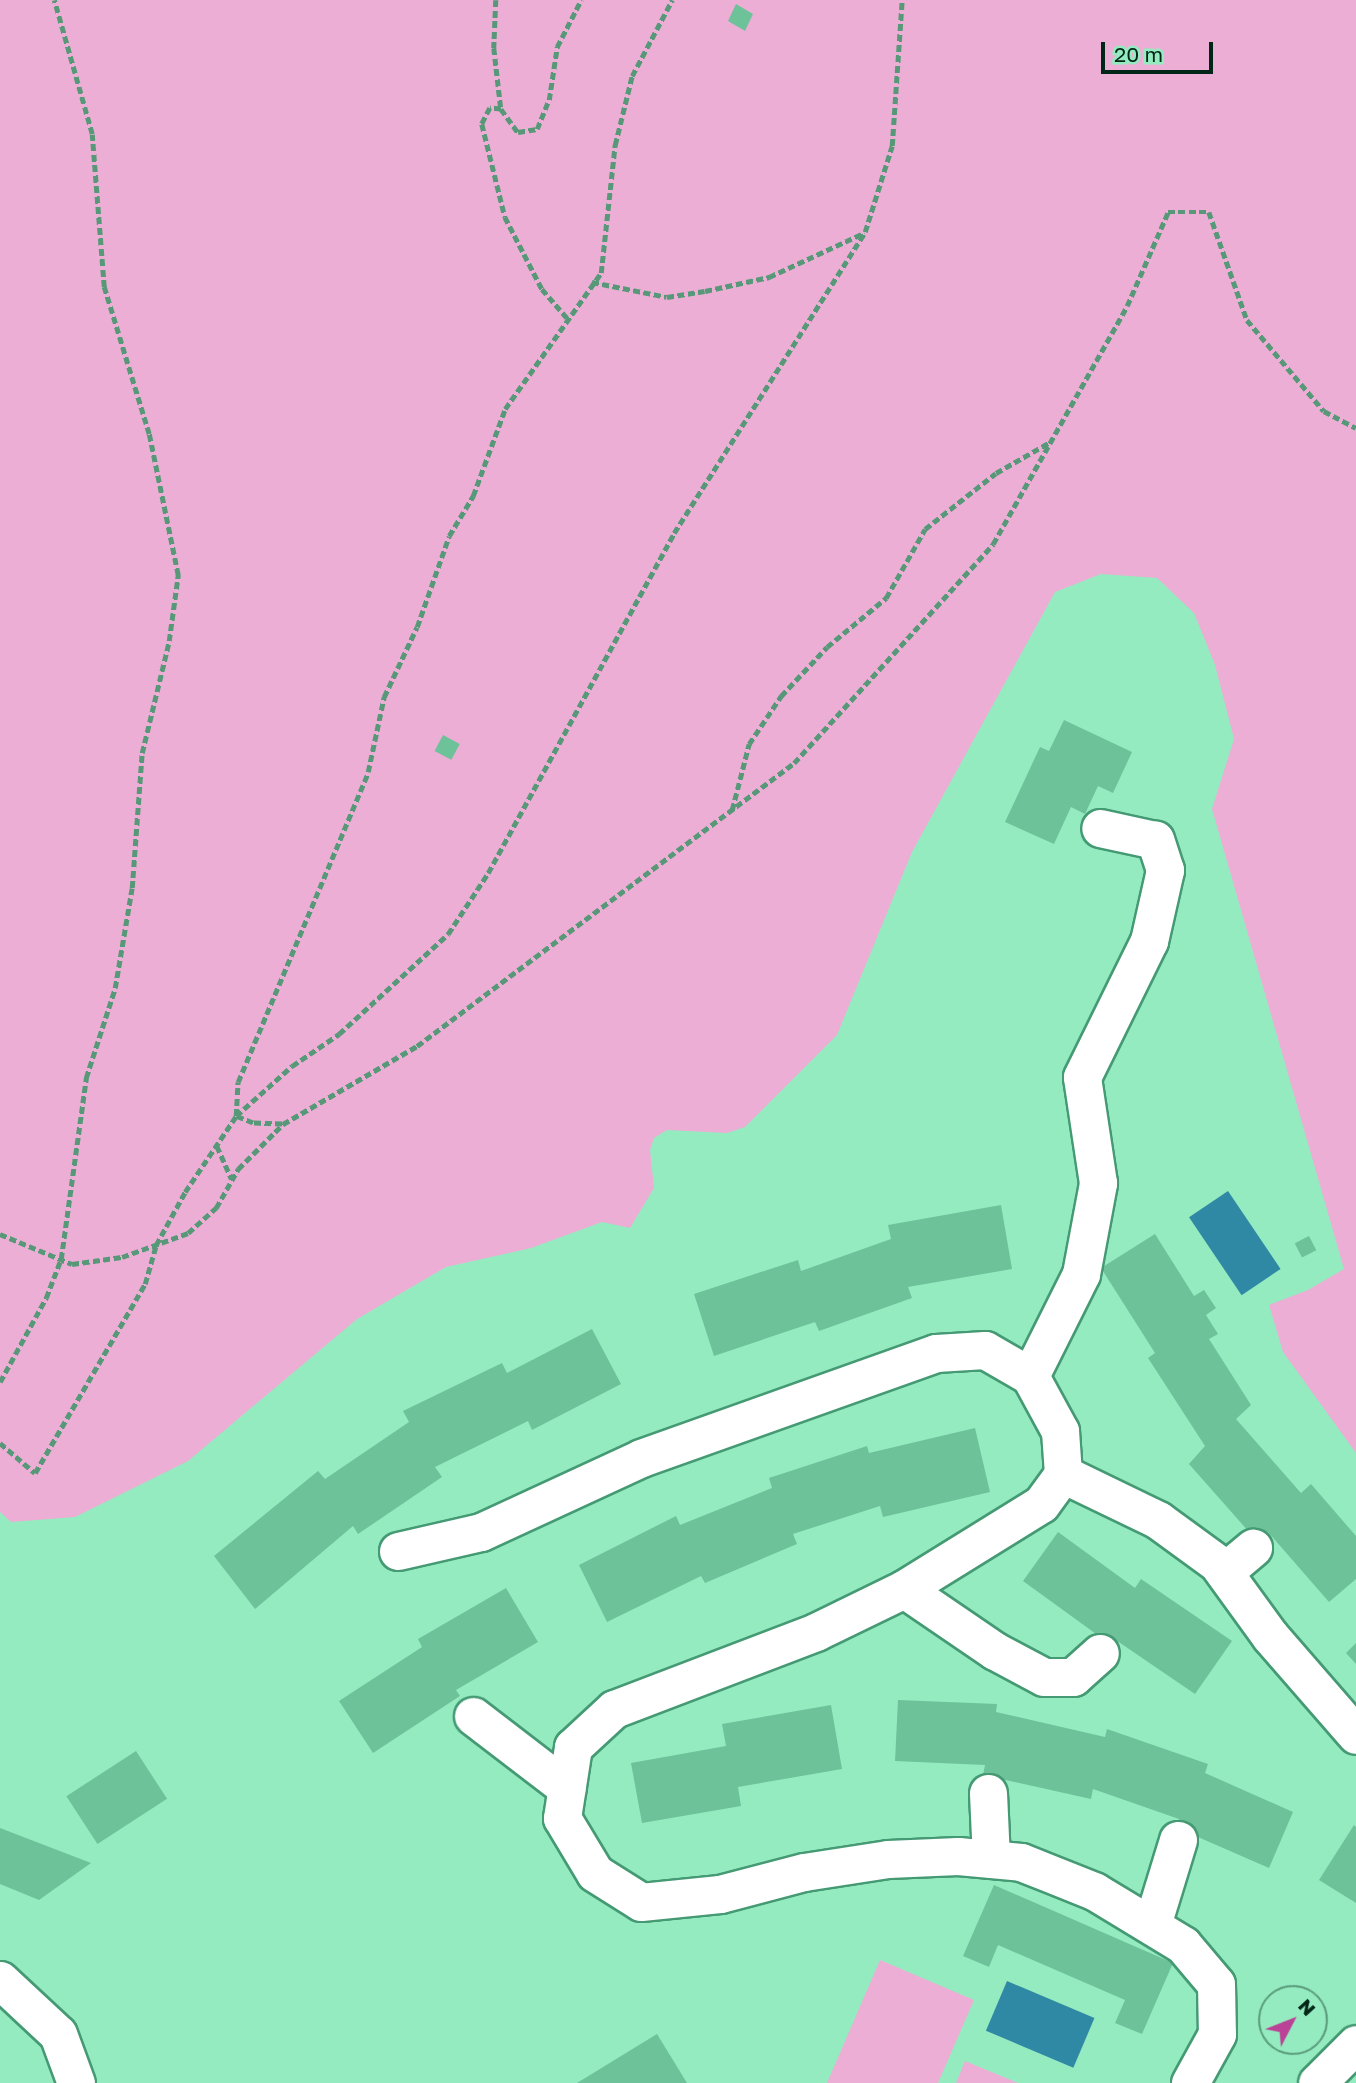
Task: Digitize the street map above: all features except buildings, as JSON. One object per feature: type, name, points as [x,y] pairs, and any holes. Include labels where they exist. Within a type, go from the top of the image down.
[{"type":"street","points":[[1030,1376],[1082,1274],[1098,1183],[1082,1077],[1149,942],[1165,870],[1155,840],[1100,828]]},
{"type":"street","points":[[398,1551],[481,1532],[641,1458],[936,1353],[985,1350],[1030,1376],[1060,1431],[1063,1474],[1041,1504],[904,1589],[816,1632],[614,1709],[573,1747],[562,1818],[595,1873],[641,1902],[720,1894],[804,1872],[888,1859],[991,1859],[1021,1862],[1094,1891],[1183,1945],[1216,1984],[1217,2034],[1190,2083]]},
{"type":"street","points":[[1063,1474],[1157,1520],[1224,1572],[1270,1636],[1356,1735]]},
{"type":"street","points":[[1224,1572],[1253,1548]]},
{"type":"street","points":[[904,1589],[995,1651],[1044,1676],[1073,1677],[1100,1653]]},
{"type":"street","points":[[473,1716],[567,1788]]},
{"type":"street","points":[[988,1793],[991,1859]]},
{"type":"street","points":[[1152,1926],[1178,1840]]},
{"type":"street","points":[[0,1980],[58,2034],[76,2083]]},
{"type":"street","points":[[1317,2083],[1356,2044]]},
{"type":"path","points":[[0,1382],[46,1298],[61,1259],[86,1078],[115,988],[130,901],[142,753],[169,641],[178,575],[149,434],[104,287],[92,134],[54,0]]},
{"type":"path","points":[[496,0],[494,48],[501,109],[518,132],[537,129],[549,100],[557,47],[581,0]]},
{"type":"path","points":[[236,1116],[239,1082],[368,772],[384,697],[417,627],[449,536],[473,496],[505,409],[604,262],[615,145],[632,76],[672,0]]},
{"type":"path","points":[[0,1443],[35,1473],[145,1284],[156,1245],[236,1116],[292,1066],[339,1034],[448,934],[488,873],[674,533],[864,232],[892,146],[902,0]]},
{"type":"path","points":[[501,109],[490,108],[482,124],[505,217],[542,289],[567,318]]},
{"type":"path","points":[[0,1234],[72,1264],[122,1257],[188,1233],[216,1208],[232,1180],[283,1124],[417,1046],[794,763],[993,544],[1127,306],[1168,212],[1209,212],[1247,320],[1324,411],[1356,428]]},
{"type":"path","points":[[591,282],[667,297],[705,291],[769,277],[864,232]]},
{"type":"path","points":[[732,811],[749,744],[781,696],[827,647],[886,598],[925,530],[996,473],[1051,441]]},
{"type":"path","points":[[236,1116],[253,1123],[283,1124]]},
{"type":"path","points":[[216,1145],[232,1180]]},
{"type":"shaded area","points":[[0,0],[1356,0],[1356,1453],[1283,1352],[1269,1305],[1308,1290],[1344,1269],[1212,809],[1234,739],[1215,665],[1194,613],[1157,578],[1101,574],[1055,592],[912,852],[837,1035],[745,1127],[727,1133],[667,1130],[654,1138],[650,1150],[654,1188],[630,1228],[602,1222],[531,1248],[446,1267],[357,1319],[188,1461],[75,1517],[11,1522],[0,1512]]},
{"type":"shaded area","points":[[880,1960],[974,2000],[938,2083],[827,2083]]},
{"type":"shaded area","points":[[965,2061],[1018,2083],[956,2083]]},
{"type":"water","points":[[1228,1191],[1281,1269],[1242,1295],[1189,1217]]},
{"type":"water","points":[[1007,1981],[1094,2018],[1073,2068],[986,2031]]}]
